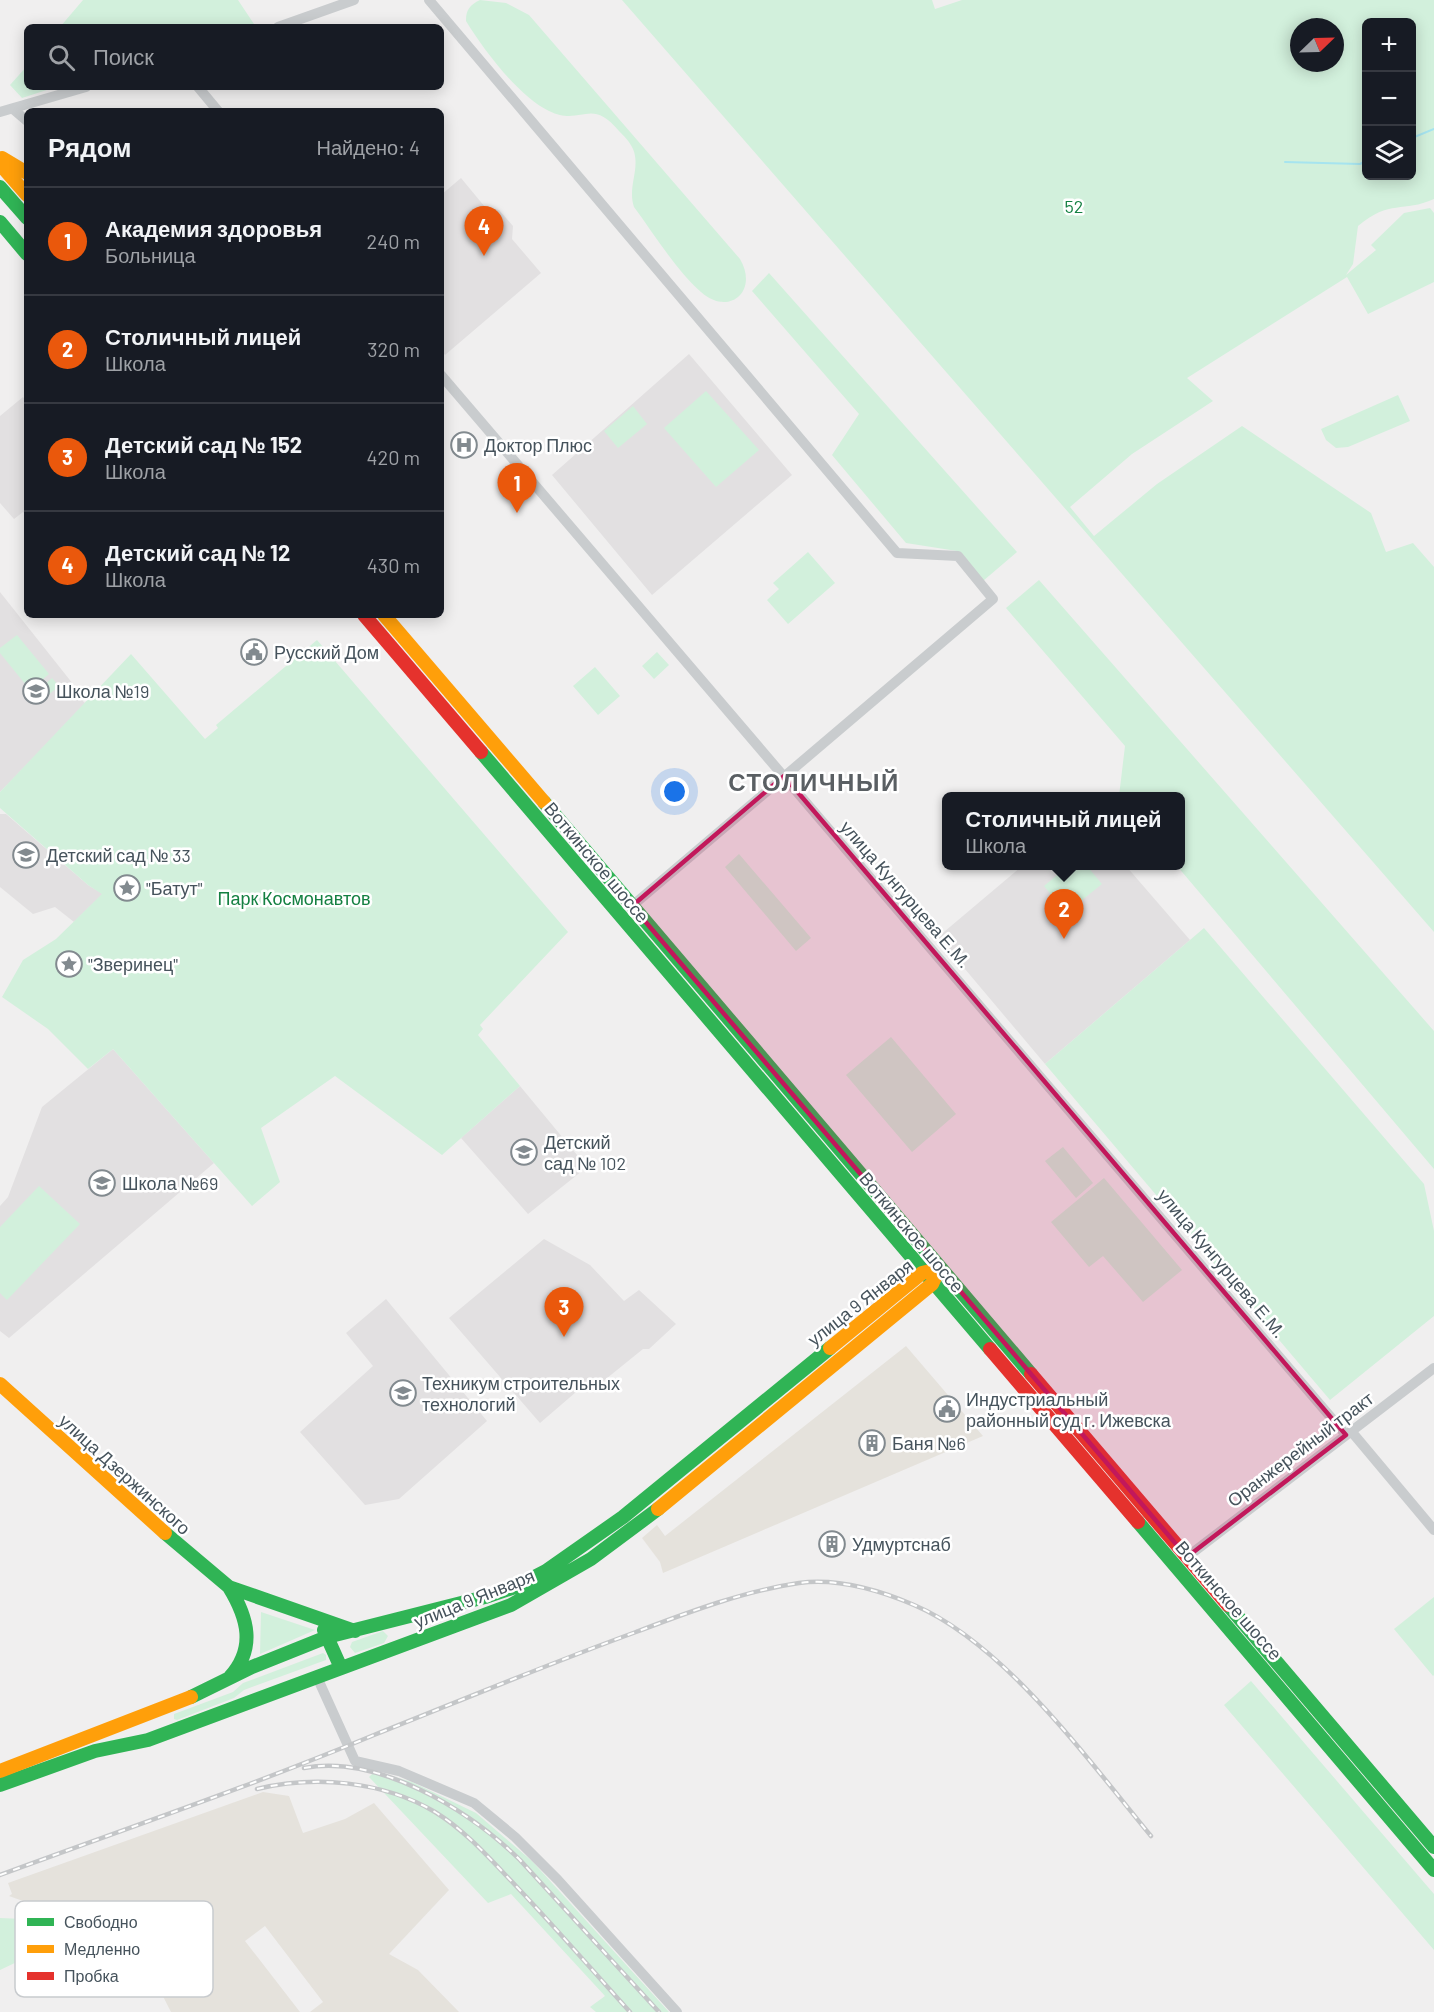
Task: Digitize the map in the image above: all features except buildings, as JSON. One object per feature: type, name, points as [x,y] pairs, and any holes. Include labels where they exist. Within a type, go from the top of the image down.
[{"type":"main road","points":[[0,157],[24,172]]},
{"type":"main road","points":[[0,164],[24,192]]},
{"type":"main road","points":[[0,187],[24,215]]},
{"type":"main road","points":[[0,222],[24,252]]},
{"type":"main road","name":"Воткинское шоссе","points":[[367,618],[922,1273],[1434,1870]]},
{"type":"main road","name":"Воткинское шоссе","points":[[387,618],[1434,1847]]},
{"type":"main road","name":"улица 9 Января","points":[[0,1771],[160,1709],[327,1637],[474,1600],[515,1587],[568,1557],[643,1500],[922,1273],[940,1268]]},
{"type":"main road","name":"улица 9 Января","points":[[0,1785],[94,1751],[148,1740],[511,1605],[553,1585],[584,1566],[653,1513],[932,1284],[940,1268]]},
{"type":"main road","name":"улица Дзержинского","points":[[0,1384],[182,1549],[229,1587],[242,1608],[248,1630],[241,1660],[233,1674],[223,1682]]},
{"type":"main road","points":[[643,1500],[653,1513]]},
{"type":"main road","points":[[1175,1566],[1187,1557]]},
{"type":"main road","name":"улица Дзержинского","points":[[229,1587],[355,1631]]},
{"type":"main road","points":[[317,1617],[341,1668]]},
{"type":"main road","points":[[160,1709],[169,1732]]},
{"type":"street","points":[[286,24],[354,0]]},
{"type":"street","points":[[429,0],[897,553],[958,556],[993,599],[632,906]]},
{"type":"street","points":[[0,112],[76,90]]},
{"type":"street","points":[[200,90],[216,108]]},
{"type":"street","points":[[13,109],[24,118]]},
{"type":"street","name":"улица Кунгурцева Е.М.","points":[[444,379],[1348,1433],[1434,1530]]},
{"type":"street","name":"Оранжерейный тракт","points":[[1187,1557],[1434,1368]]},
{"type":"street","points":[[317,1677],[355,1761],[399,1771],[474,1803],[515,1837],[558,1880],[676,2012]]},
{"type":"highlighted area","points":[[784,776],[1346,1435],[1187,1557],[632,906]]},
{"type":"shaded area","points":[[461,178],[485,207],[499,210],[513,226],[512,239],[541,273],[445,355],[444,354],[444,192]]},
{"type":"shaded area","points":[[689,354],[792,475],[652,595],[552,475]]},
{"type":"shaded area","points":[[24,398],[24,513],[14,519],[0,503],[0,416]]},
{"type":"shaded area","name":"Школа №19","points":[[0,592],[73,684],[69,688],[86,704],[0,792]]},
{"type":"shaded area","name":"Детский сад № 33","points":[[0,814],[6,814],[88,885],[103,894],[74,922],[55,907],[33,914],[0,887]]},
{"type":"shaded area","points":[[1017,870],[1129,870],[1190,940],[1045,1064],[938,937]]},
{"type":"shaded area","name":"Школа №69","points":[[113,1049],[214,1163],[9,1338],[0,1331],[0,1206],[8,1197],[42,1107]]},
{"type":"shaded area","name":"Детский сад № 102","points":[[520,1086],[587,1167],[528,1214],[461,1138]]},
{"type":"shaded area","points":[[544,1239],[590,1265],[624,1301],[639,1290],[676,1324],[649,1349],[643,1349],[596,1387],[590,1380],[540,1423],[449,1318]]},
{"type":"shaded area","name":"Техникум строительных технологий","points":[[386,1299],[487,1421],[399,1499],[365,1505],[300,1432],[373,1366],[346,1333]]},
{"type":"shaded area","points":[[906,1346],[983,1436],[663,1573],[660,1562],[642,1538],[657,1525],[665,1536]]},
{"type":"shaded area","points":[[263,1792],[289,1796],[303,1833],[345,1819],[374,1803],[449,1890],[389,1954],[418,1970],[459,2012],[310,2012],[323,2002],[265,1926],[245,1941],[300,2012],[171,2012],[163,1997],[213,1997],[213,1901],[23,1901],[9,1896],[12,1894],[8,1883]]},
{"type":"green space","points":[[83,0],[238,0],[254,24],[63,24]]},
{"type":"green space","points":[[480,0],[506,3],[529,15],[740,259],[746,281],[738,297],[722,302],[711,299],[692,283],[666,251],[634,207],[632,192],[636,163],[633,149],[627,139],[609,121],[600,115],[570,116],[549,111],[514,84],[482,45],[466,21],[469,8]]},
{"type":"green space","name":"52","points":[[622,0],[932,0],[935,9],[962,0],[1434,0],[1434,199],[1379,212],[1358,226],[1353,264],[1346,275],[1376,250],[1371,245],[1404,213],[1430,208],[1434,213],[1434,282],[1368,314],[1347,277],[1187,378],[1213,401],[1132,454],[1070,507],[1094,536],[1157,484],[1242,426],[1371,513],[1386,552],[1413,543],[1434,567],[1434,932]]},
{"type":"green space","points":[[24,69],[24,90],[47,90],[22,98],[10,85]]},
{"type":"green space","points":[[769,273],[1017,552],[983,581],[957,551],[906,543],[832,455],[859,414],[752,291]]},
{"type":"green space","points":[[706,391],[759,450],[716,487],[664,428]]},
{"type":"green space","points":[[1398,395],[1410,421],[1348,447],[1336,448],[1326,440],[1321,429]]},
{"type":"green space","points":[[633,406],[647,424],[618,448],[604,431]]},
{"type":"green space","points":[[808,552],[835,583],[788,624],[767,600],[779,589],[773,583]]},
{"type":"green space","points":[[1039,580],[1434,1031],[1434,1169],[1180,870],[1185,870],[1185,792],[1119,792],[1125,746],[1006,608]]},
{"type":"green space","points":[[17,635],[49,674],[30,690],[0,653],[0,648]]},
{"type":"green space","name":"Парк Космонавтов","points":[[317,640],[568,932],[480,1025],[483,1029],[478,1035],[520,1086],[442,1155],[335,1076],[261,1128],[280,1182],[252,1206],[113,1049],[88,1069],[48,1029],[2,997],[23,960],[56,939],[102,894],[88,885],[0,808],[0,792],[131,654],[205,739],[218,728],[216,725]]},
{"type":"green space","points":[[657,652],[669,665],[654,679],[642,666]]},
{"type":"green space","points":[[595,667],[620,696],[598,715],[573,686]]},
{"type":"green space","points":[[52,678],[59,686],[40,702],[34,694]]},
{"type":"green space","points":[[739,854],[811,938],[796,951],[725,867]]},
{"type":"green space","points":[[1063,870],[1090,870],[1102,884],[1066,913],[1044,886]]},
{"type":"green space","points":[[1204,928],[1424,1184],[1434,1231],[1434,1316],[1330,1400],[1045,1064]]},
{"type":"green space","points":[[891,1037],[956,1114],[912,1152],[846,1075]]},
{"type":"green space","points":[[1063,1147],[1093,1183],[1076,1198],[1045,1161]]},
{"type":"green space","points":[[1104,1178],[1182,1270],[1143,1302],[1103,1256],[1089,1267],[1051,1222]]},
{"type":"green space","points":[[39,1186],[80,1224],[7,1300],[0,1293],[0,1227]]},
{"type":"green space","points":[[1434,1597],[1434,1675],[1433,1676],[1394,1629]]},
{"type":"green space","points":[[261,1612],[315,1630],[260,1654]]},
{"type":"green space","points":[[383,1631],[388,1636],[384,1643],[355,1653],[350,1647],[352,1642]]},
{"type":"green space","points":[[323,1653],[326,1655],[326,1660],[244,1690],[234,1698],[177,1720],[174,1719],[174,1714],[233,1692],[243,1683]]},
{"type":"green space","points":[[1251,1681],[1434,1894],[1434,1950],[1224,1705]]},
{"type":"green space","points":[[375,1771],[412,1782],[476,1813],[532,1861],[669,2012],[596,2012],[590,2007],[605,1996],[511,1894],[488,1903],[369,1777]]},
{"type":"green space","points":[[0,1918],[15,1919],[15,1963],[0,1970]]},
{"type":"waterway","points":[[1416,136],[1434,129]]},
{"type":"waterway","points":[[1285,162],[1362,163]]},
{"type":"railway","points":[[0,1875],[281,1772],[538,1669],[676,1617],[758,1591],[813,1582],[858,1586],[914,1605],[948,1623],[981,1647],[1043,1707],[1151,1836]]},
{"type":"railway","points":[[304,1768],[332,1766],[362,1769],[421,1790],[449,1805],[499,1841],[520,1860],[659,2012]]},
{"type":"railway","points":[[257,1789],[302,1782],[348,1784],[393,1793],[435,1812],[468,1837],[488,1856],[630,2012]]},
{"type":"traffic: fast","points":[[0,187],[24,215]]},
{"type":"traffic: fast","points":[[0,222],[24,250]]},
{"type":"traffic: fast","points":[[481,752],[990,1349]]},
{"type":"traffic: fast","points":[[544,802],[1031,1374]]},
{"type":"traffic: fast","points":[[191,1697],[252,1667],[327,1637],[485,1597],[515,1587],[546,1571],[623,1517],[830,1348]]},
{"type":"traffic: fast","points":[[0,1785],[95,1751],[148,1740],[511,1605],[591,1559],[658,1509]]},
{"type":"traffic: fast","points":[[1138,1522],[1434,1870]]},
{"type":"traffic: fast","points":[[165,1533],[229,1587],[355,1631]]},
{"type":"traffic: fast","points":[[229,1587],[241,1610],[246,1633],[243,1655],[230,1677]]},
{"type":"traffic: fast","points":[[1228,1605],[1434,1847]]},
{"type":"traffic: fast","points":[[324,1630],[341,1668]]},
{"type":"traffic: slow","points":[[2,158],[24,171]]},
{"type":"traffic: slow","points":[[0,164],[24,192]]},
{"type":"traffic: slow","points":[[387,618],[544,802]]},
{"type":"traffic: slow","points":[[830,1348],[922,1273],[934,1270]]},
{"type":"traffic: slow","points":[[658,1509],[932,1284],[937,1273]]},
{"type":"traffic: slow","points":[[0,1384],[165,1533]]},
{"type":"traffic: slow","points":[[0,1771],[191,1697]]},
{"type":"traffic: jam","points":[[367,618],[481,752]]},
{"type":"traffic: jam","points":[[990,1349],[1138,1522]]},
{"type":"traffic: jam","points":[[1031,1374],[1228,1605]]},
{"type":"place","name":"Детский сад № 12","points":[[484,256]]},
{"type":"place","name":"Доктор Плюс","points":[[464,445]]},
{"type":"place","name":"Академия здоровья","points":[[517,513]]},
{"type":"place","name":"Русский Дом","points":[[254,652]]},
{"type":"place","name":"Школа №19","points":[[36,691]]},
{"type":"place","name":"Детский сад № 33","points":[[26,855]]},
{"type":"place","name":"\"Батут\"","points":[[127,888]]},
{"type":"place","name":"Столичный лицей","points":[[1064,939]]},
{"type":"place","name":"\"Зверинец\"","points":[[69,964]]},
{"type":"place","name":"Детский сад № 102","points":[[524,1152]]},
{"type":"place","name":"Школа №69","points":[[102,1183]]},
{"type":"place","name":"Детский сад № 152","points":[[564,1337]]},
{"type":"place","name":"Техникум строительных технологий","points":[[403,1393]]},
{"type":"place","name":"Индустриальный районный суд г. Ижевска","points":[[947,1409]]},
{"type":"place","name":"Баня №6","points":[[872,1443]]},
{"type":"place","name":"Удмуртснаб","points":[[832,1544]]},
{"type":"district","name":"СТОЛИЧНЫЙ","points":[[814,781]]}]
